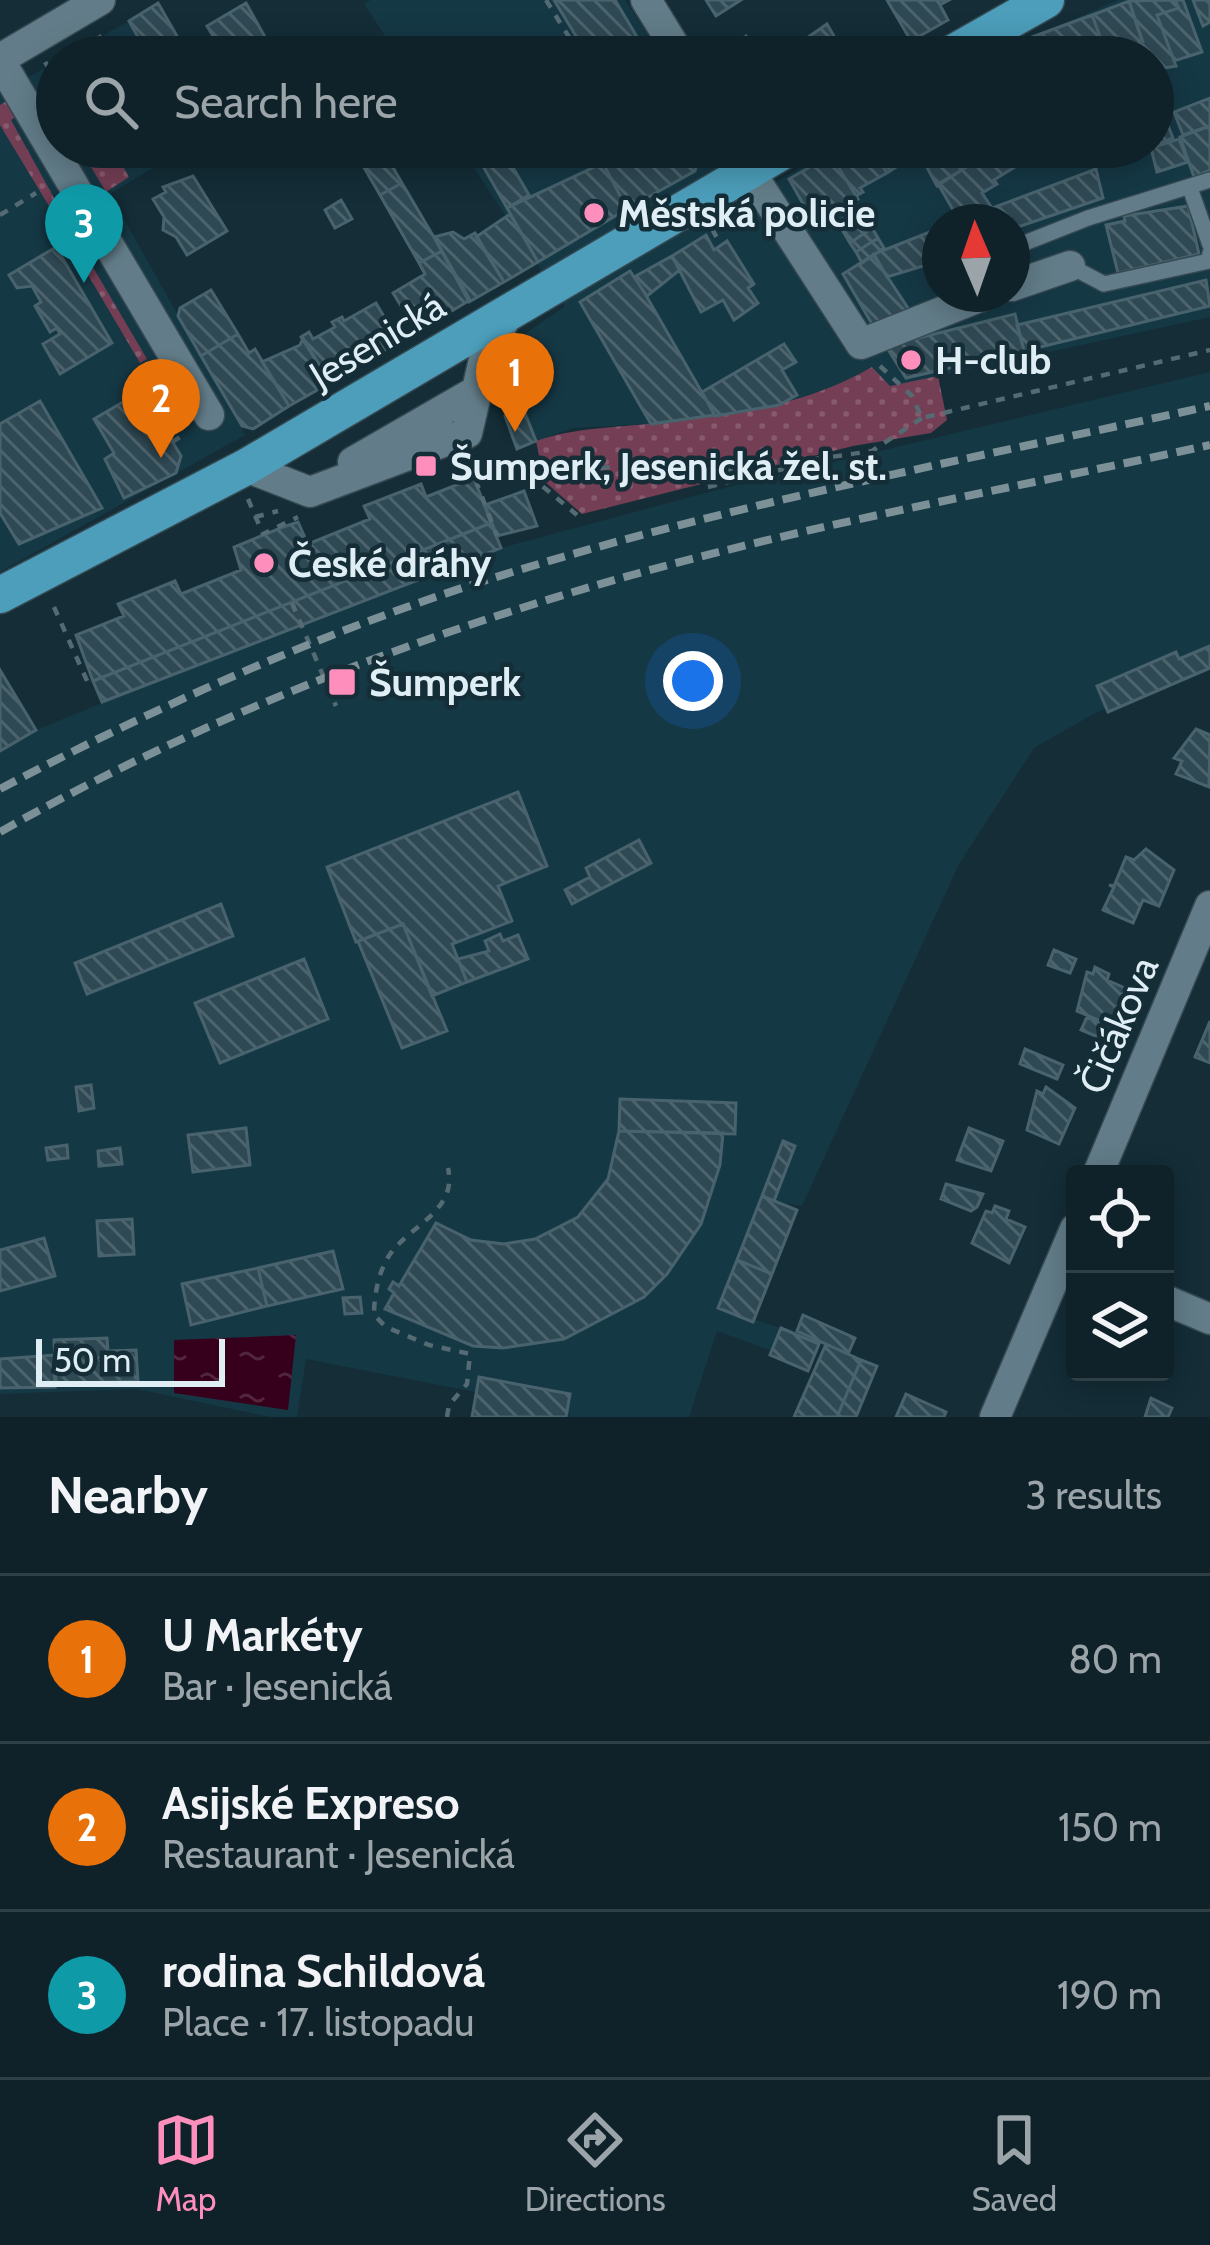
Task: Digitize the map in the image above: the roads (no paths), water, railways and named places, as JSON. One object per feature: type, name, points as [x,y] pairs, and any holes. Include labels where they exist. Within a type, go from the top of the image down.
[{"type":"main road","points":[[983,36],[1046,0]]},
{"type":"main road","name":"Jesenická","points":[[0,595],[246,466],[512,309],[728,168]]},
{"type":"street","points":[[40,36],[100,0]]},
{"type":"street","points":[[646,0],[667,36]]},
{"type":"street","points":[[36,38],[0,60],[36,121]]},
{"type":"street","points":[[64,168],[209,415]]},
{"type":"street","points":[[748,168],[861,344],[910,328],[934,312]]},
{"type":"street","points":[[1030,280],[1070,266]]},
{"type":"street","points":[[246,466],[306,504],[467,433],[486,351],[512,309]]},
{"type":"street","points":[[440,352],[478,389]]},
{"type":"street","name":"Čičákova","points":[[1102,1165],[1210,906]]},
{"type":"street","points":[[994,1417],[1066,1259]]},
{"type":"street","points":[[1174,1304],[1210,1319]]},
{"type":"lane","points":[[1030,241],[1210,181]]},
{"type":"lane","points":[[1070,266],[1104,284],[1209,261],[1210,249],[1190,188]]},
{"type":"lane","points":[[922,316],[926,312]]},
{"type":"water","points":[[296,1335],[288,1410],[174,1393],[174,1340]]},
{"type":"railway","points":[[0,789],[254,667],[452,591],[604,545],[776,501],[1210,406]]},
{"type":"railway","points":[[0,832],[152,753],[308,684],[550,599],[775,538],[1210,445]]},
{"type":"place","name":"Městská policie","points":[[594,213]]},
{"type":"place","name":"rodina Schildová","points":[[84,283]]},
{"type":"place","name":"H-club","points":[[911,360]]},
{"type":"place","name":"U Markéty","points":[[515,432]]},
{"type":"place","name":"Asijské Expreso","points":[[161,458]]},
{"type":"place","name":"Šumperk, Jesenická žel. st.","points":[[426,466]]},
{"type":"place","name":"České dráhy","points":[[264,563]]},
{"type":"place","name":"Šumperk","points":[[342,682]]}]
